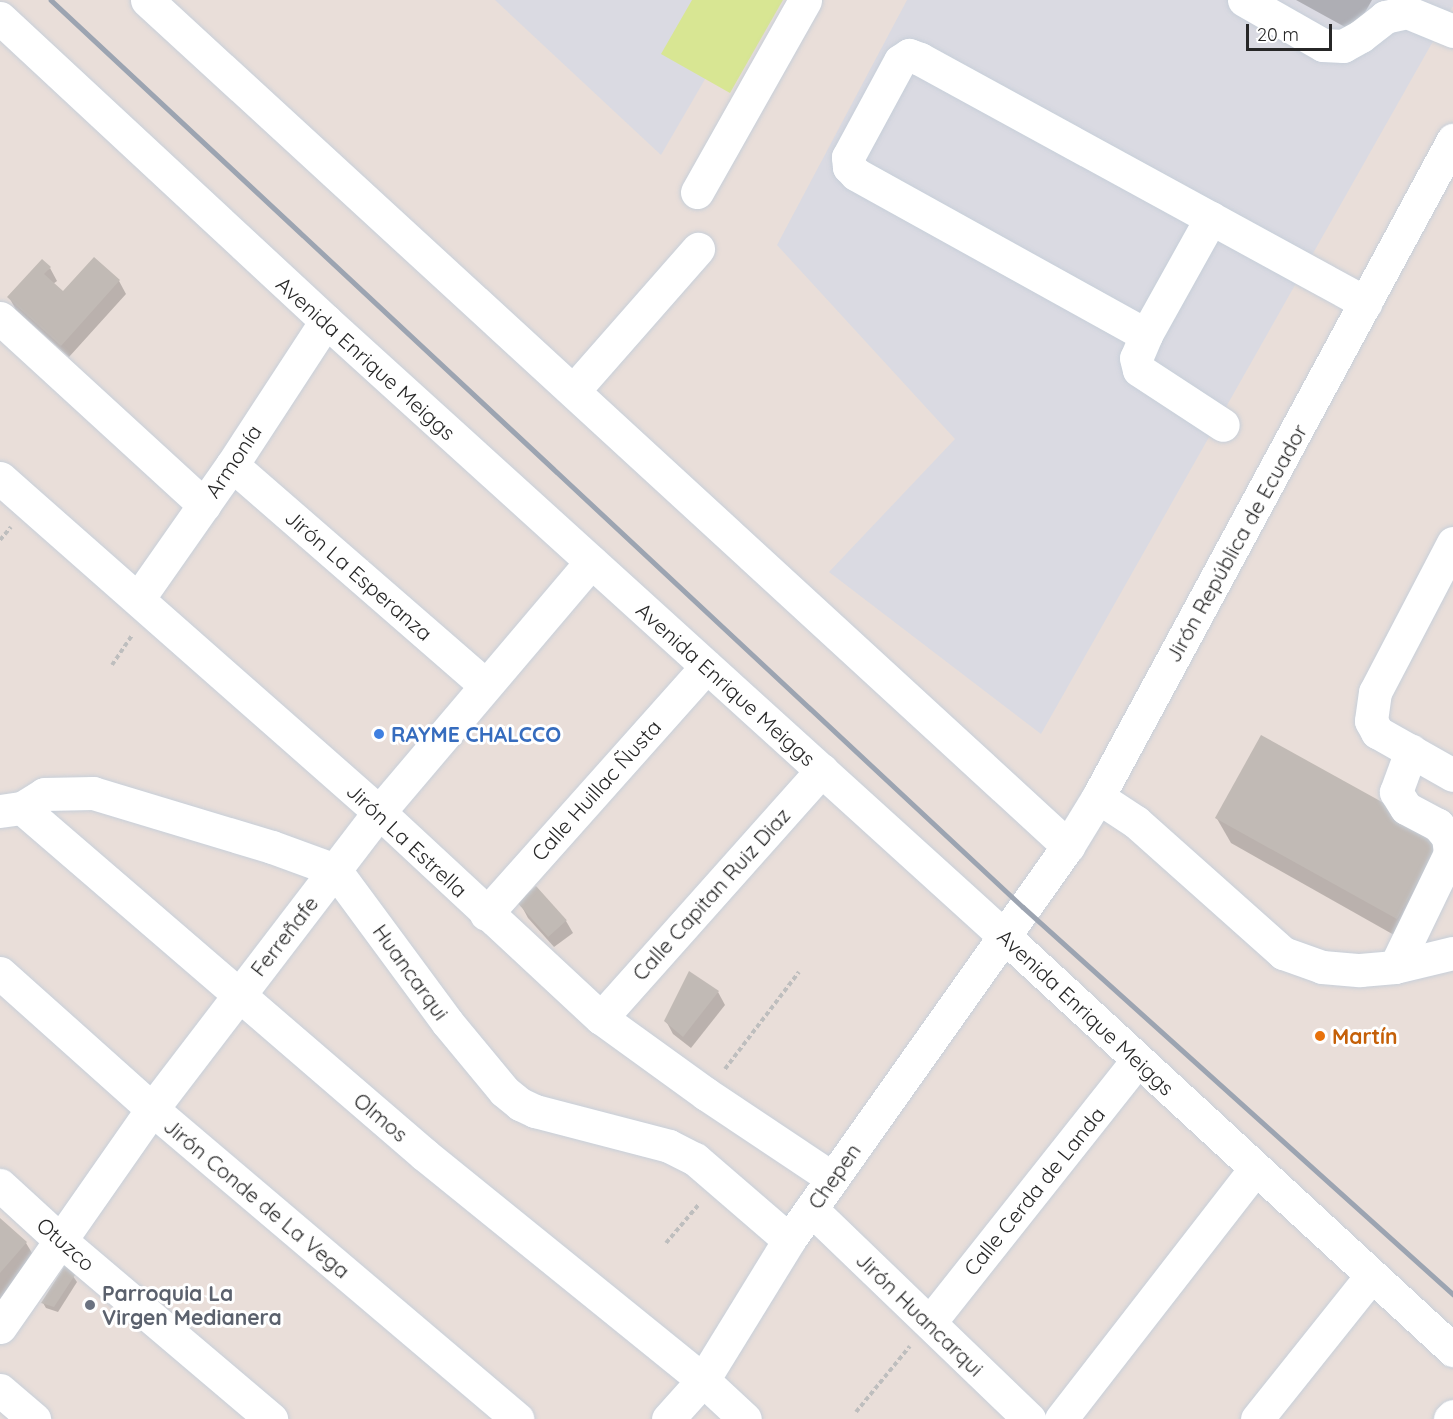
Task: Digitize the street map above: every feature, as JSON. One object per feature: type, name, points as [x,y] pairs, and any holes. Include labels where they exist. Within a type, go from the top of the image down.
[{"type":"street","points":[[147,0],[1068,846]]},
{"type":"street","points":[[697,192],[805,0]]},
{"type":"street","points":[[1244,0],[1323,45],[1343,46],[1361,36],[1385,17],[1407,12],[1453,31]]},
{"type":"street","name":"Avenida Enrique Meiggs","points":[[0,18],[326,321],[1004,936],[1453,1350]]},
{"type":"street","points":[[1146,335],[856,174],[849,167],[848,158],[900,61],[909,55],[920,59],[1366,303]]},
{"type":"street","name":"Jirón República de Ecuador","points":[[1004,936],[1068,846],[1098,797],[1453,140]]},
{"type":"street","points":[[1211,218],[1146,335],[1136,358],[1139,369],[1223,425]]},
{"type":"street","points":[[574,390],[698,249]]},
{"type":"street","points":[[0,318],[204,505]]},
{"type":"street","name":"Armonía","points":[[138,599],[232,465],[326,321]]},
{"type":"street","name":"Jirón La Esperanza","points":[[232,465],[485,685]]},
{"type":"street","name":"Jirón La Estrella","points":[[0,478],[379,812],[486,914],[601,1018],[706,1094],[832,1178]]},
{"type":"street","points":[[1453,543],[1375,692],[1371,721],[1377,732],[1453,776]]},
{"type":"street","name":"Ferreñafe","points":[[0,1327],[152,1109],[379,812],[591,562]]},
{"type":"street","name":"Calle Huillac Ñusta","points":[[486,914],[706,667]]},
{"type":"street","points":[[1395,967],[1450,852],[1448,837],[1438,825],[1406,808],[1396,792],[1411,752]]},
{"type":"street","name":"Calle Capitan Ruiz Diaz","points":[[601,1018],[822,770]]},
{"type":"street","points":[[11,810],[40,795],[60,792],[93,793],[272,847],[335,870]]},
{"type":"street","points":[[1098,797],[1136,822],[1283,953],[1322,967],[1360,970],[1395,967],[1453,953]]},
{"type":"street","name":"Olmos","points":[[11,810],[238,996],[425,1155],[703,1380],[745,1419]]},
{"type":"street","name":"Huancarqui","points":[[335,870],[447,1022],[488,1074],[512,1098],[536,1111],[669,1146],[695,1159],[789,1240]]},
{"type":"street","name":"Chepen","points":[[668,1419],[703,1380],[789,1240],[1004,936]]},
{"type":"street","name":"Jirón Conde de La Vega","points":[[0,973],[152,1109],[517,1419]]},
{"type":"street","name":"Calle Cerda de Landa","points":[[930,1322],[1137,1061]]},
{"type":"street","points":[[1061,1419],[1255,1169]]},
{"type":"street","name":"Otuzco","points":[[0,1185],[60,1240],[271,1419]]},
{"type":"street","name":"Jirón Huancarqui","points":[[811,1209],[1029,1419]]},
{"type":"street","points":[[1257,1419],[1371,1276]]},
{"type":"street","points":[[0,1390],[34,1419]]},
{"type":"path","points":[[706,1094],[799,972]]},
{"type":"path","points":[[666,1243],[720,1179]]},
{"type":"path","points":[[856,1412],[930,1322]]},
{"type":"shaded area","points":[[495,0],[751,0],[661,155]]},
{"type":"shaded area","points":[[907,0],[1453,0],[1453,6],[1041,734],[829,572],[955,439],[777,245]]},
{"type":"green space","points":[[692,0],[783,0],[730,93],[661,54]]},
{"type":"building","points":[[94,257],[120,280],[61,346],[7,297],[42,259],[51,267],[44,274],[63,291]]},
{"type":"building","points":[[1261,735],[1443,836],[1397,919],[1215,818]]},
{"type":"building","points":[[536,886],[567,920],[548,937],[517,903]]},
{"type":"building","points":[[689,971],[719,991],[683,1037],[664,1021]]},
{"type":"building","points":[[0,1218],[27,1242],[0,1273]]},
{"type":"building","points":[[66,1264],[75,1275],[54,1307],[41,1303]]},
{"type":"railway","points":[[51,0],[1023,907],[1453,1294]]},
{"type":"place","name":"RAYME CHALCCO","points":[[379,734]]},
{"type":"place","name":"Martín","points":[[1320,1036]]},
{"type":"place","name":"Parroquia La Virgen Medianera","points":[[90,1305]]}]
